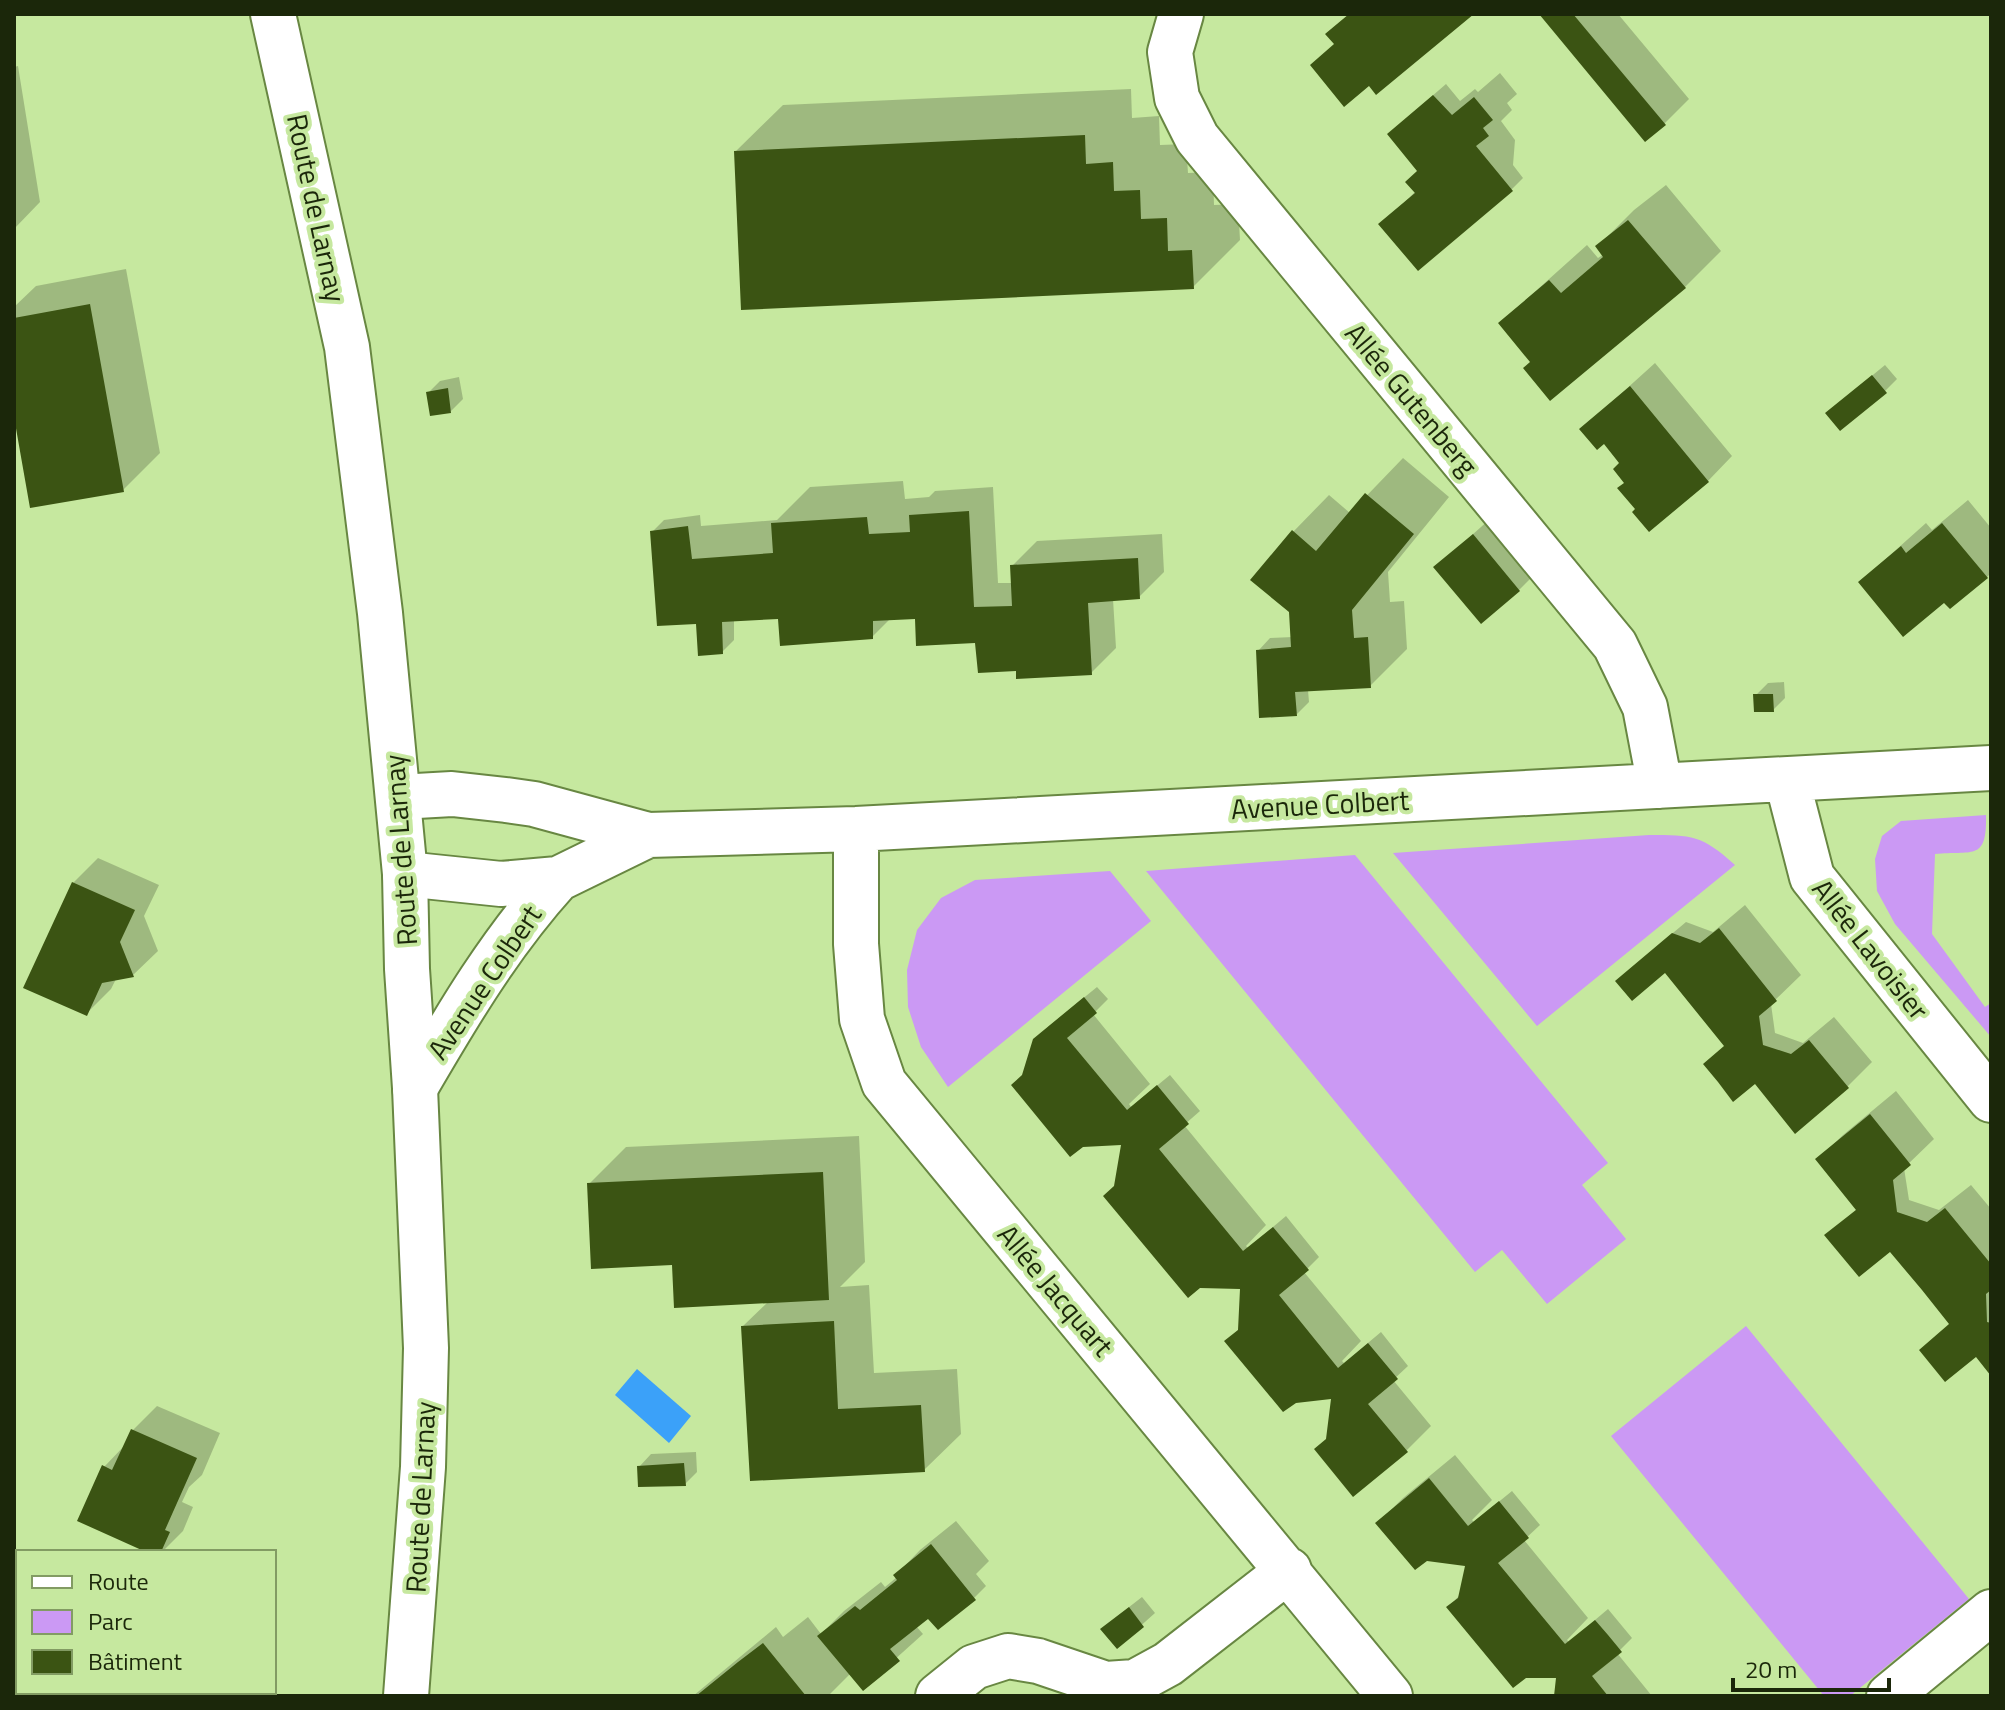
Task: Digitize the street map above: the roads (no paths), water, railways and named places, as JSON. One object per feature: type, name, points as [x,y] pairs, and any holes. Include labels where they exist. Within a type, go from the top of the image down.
[{"type":"street","name":"Route de Larnay","points":[[273,14],[347,347],[399,797],[426,1348],[423,1467],[406,1696]]},
{"type":"street","name":"Allée Gutenberg","points":[[1181,14],[1170,52],[1177,98],[1197,138],[1615,645],[1645,707],[1660,786]]},
{"type":"street","name":"Avenue Colbert","points":[[399,797],[452,794],[534,804],[648,835],[856,829],[1991,768]]},
{"type":"street","name":"Allée Lavoisier","points":[[1787,780],[1812,877],[1991,1100]]},
{"type":"street","name":"Allée Jacquart","points":[[856,829],[856,944],[862,1019],[884,1083],[1390,1696]]},
{"type":"street","name":"Avenue Colbert","points":[[405,874],[501,884],[558,879],[648,835]]},
{"type":"street","name":"Avenue Colbert","points":[[415,1088],[471,992],[502,946],[558,879]]},
{"type":"street","points":[[938,1696],[974,1667],[1008,1656],[1038,1661],[1106,1684],[1135,1682],[1168,1664],[1289,1570]]},
{"type":"street","points":[[1889,1696],[1991,1612]]},
{"type":"water","points":[[637,1369],[691,1416],[669,1443],[615,1395]]}]
